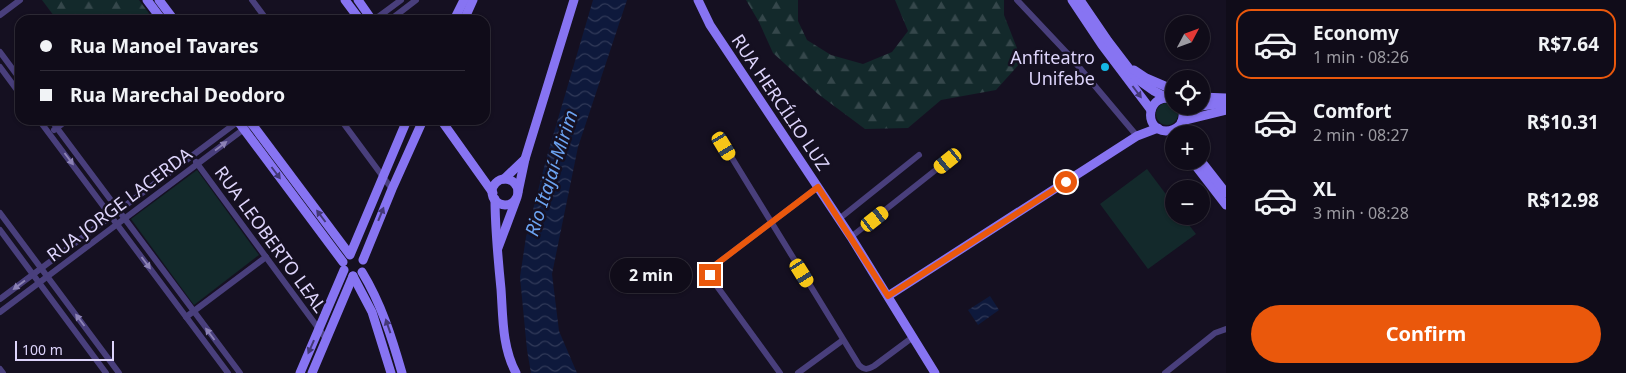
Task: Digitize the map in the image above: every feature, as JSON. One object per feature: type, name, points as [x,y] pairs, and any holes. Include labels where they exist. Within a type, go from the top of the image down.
[{"type":"main road","points":[[147,0],[158,15]]},
{"type":"main road","points":[[159,0],[170,15]]},
{"type":"main road","points":[[345,0],[356,15]]},
{"type":"main road","points":[[358,0],[369,15]]},
{"type":"main road","points":[[466,15],[473,0]]},
{"type":"main road","points":[[497,251],[517,196],[525,159],[574,0]]},
{"type":"main road","name":"RUA HERCÍLIO LUZ","points":[[698,0],[713,30],[851,237],[935,373]]},
{"type":"main road","points":[[1072,0],[1150,113],[1151,120],[1158,128],[1165,131]]},
{"type":"main road","points":[[1080,0],[1137,79],[1154,91],[1165,95]]},
{"type":"main road","points":[[456,15],[461,2]]},
{"type":"main road","points":[[1210,97],[1226,98]]},
{"type":"main road","points":[[1137,136],[1156,101],[1165,99]]},
{"type":"main road","points":[[1210,105],[1226,103]]},
{"type":"main road","points":[[1187,125],[1226,110]]},
{"type":"main road","points":[[241,125],[348,275],[357,276],[362,272],[363,260],[421,125]]},
{"type":"main road","points":[[255,125],[350,254],[357,255],[363,260]]},
{"type":"main road","points":[[300,373],[319,330],[344,259],[350,254],[405,125]]},
{"type":"main road","points":[[444,125],[500,204],[507,205],[517,196]]},
{"type":"main road","points":[[888,296],[1137,136],[1158,128]]},
{"type":"main road","points":[[516,373],[506,346],[495,230],[494,186],[525,159]]},
{"type":"main road","points":[[475,169],[488,177],[512,181],[515,184],[517,196]]},
{"type":"main road","points":[[1201,170],[1222,192]]},
{"type":"main road","points":[[1207,170],[1222,192],[1226,205]]},
{"type":"main road","points":[[292,194],[300,187]]},
{"type":"main road","points":[[362,272],[377,299],[402,373]]},
{"type":"main road","points":[[353,276],[372,312],[391,373]]},
{"type":"main road","points":[[312,373],[353,276]]},
{"type":"main road","points":[[344,297],[356,293],[365,296]]},
{"type":"main road","points":[[384,349],[394,346]]},
{"type":"street","points":[[0,15],[20,0]]},
{"type":"street","points":[[252,0],[263,15]]},
{"type":"street","points":[[380,15],[401,0]]},
{"type":"street","points":[[396,15],[416,0]]},
{"type":"street","points":[[1017,0],[1068,54],[1137,136]]},
{"type":"street","points":[[0,52],[15,72]]},
{"type":"street","points":[[0,67],[15,88]]},
{"type":"street","points":[[43,125],[228,373]]},
{"type":"street","points":[[55,125],[240,373]]},
{"type":"street","points":[[50,134],[61,125]]},
{"type":"street","name":"RUA JORGE LACERDA","points":[[0,299],[192,156],[237,125]]},
{"type":"street","name":"RUA JORGE LACERDA","points":[[0,312],[197,164],[238,125]]},
{"type":"street","points":[[345,125],[392,189]]},
{"type":"street","points":[[724,146],[858,365],[868,370],[913,337]]},
{"type":"street","points":[[839,219],[919,155]]},
{"type":"street","name":"RUA LEOBERTO LEAL","points":[[192,156],[327,340]]},
{"type":"street","points":[[851,237],[948,161]]},
{"type":"street","points":[[84,180],[92,174]]},
{"type":"street","points":[[780,373],[711,278],[709,272],[714,266],[818,187]]},
{"type":"street","points":[[0,213],[119,373]]},
{"type":"street","points":[[0,230],[106,373]]},
{"type":"street","points":[[132,244],[139,239]]},
{"type":"street","points":[[186,317],[266,257]]},
{"type":"street","points":[[1165,373],[1215,333],[1226,329]]},
{"type":"street","points":[[84,343],[92,337]]},
{"type":"street","points":[[798,373],[843,340]]},
{"type":"street","points":[[219,361],[226,356]]},
{"type":"street","points":[[0,368],[3,373]]},
{"type":"green space","points":[[42,0],[139,0],[150,15],[53,15]]},
{"type":"green space","points":[[746,0],[798,0],[798,21],[807,40],[831,55],[863,64],[892,52],[908,31],[895,0],[1004,0],[1004,15],[1022,61],[996,90],[941,100],[908,128],[865,129],[818,94],[773,53],[759,22]]},
{"type":"green space","points":[[1165,104],[1165,115],[1178,115],[1175,122],[1167,125],[1159,122],[1156,114],[1159,106]]},
{"type":"green space","points":[[1147,169],[1165,193],[1165,225],[1189,225],[1196,234],[1148,269],[1100,204]]},
{"type":"green space","points":[[197,170],[259,255],[194,305],[131,219]]},
{"type":"water","name":"Rio Itajaí-Mirim","points":[[593,0],[627,0],[578,147],[552,274],[559,331],[577,373],[531,373],[520,277],[526,237],[547,156]]},
{"type":"water","points":[[990,296],[999,310],[978,325],[968,310]]},
{"type":"place","name":"Anfiteatro Unifebe","points":[[1105,67]]},
{"type":"route","points":[[710,275],[709,272],[714,266],[818,187],[888,296],[1066,182]]}]
